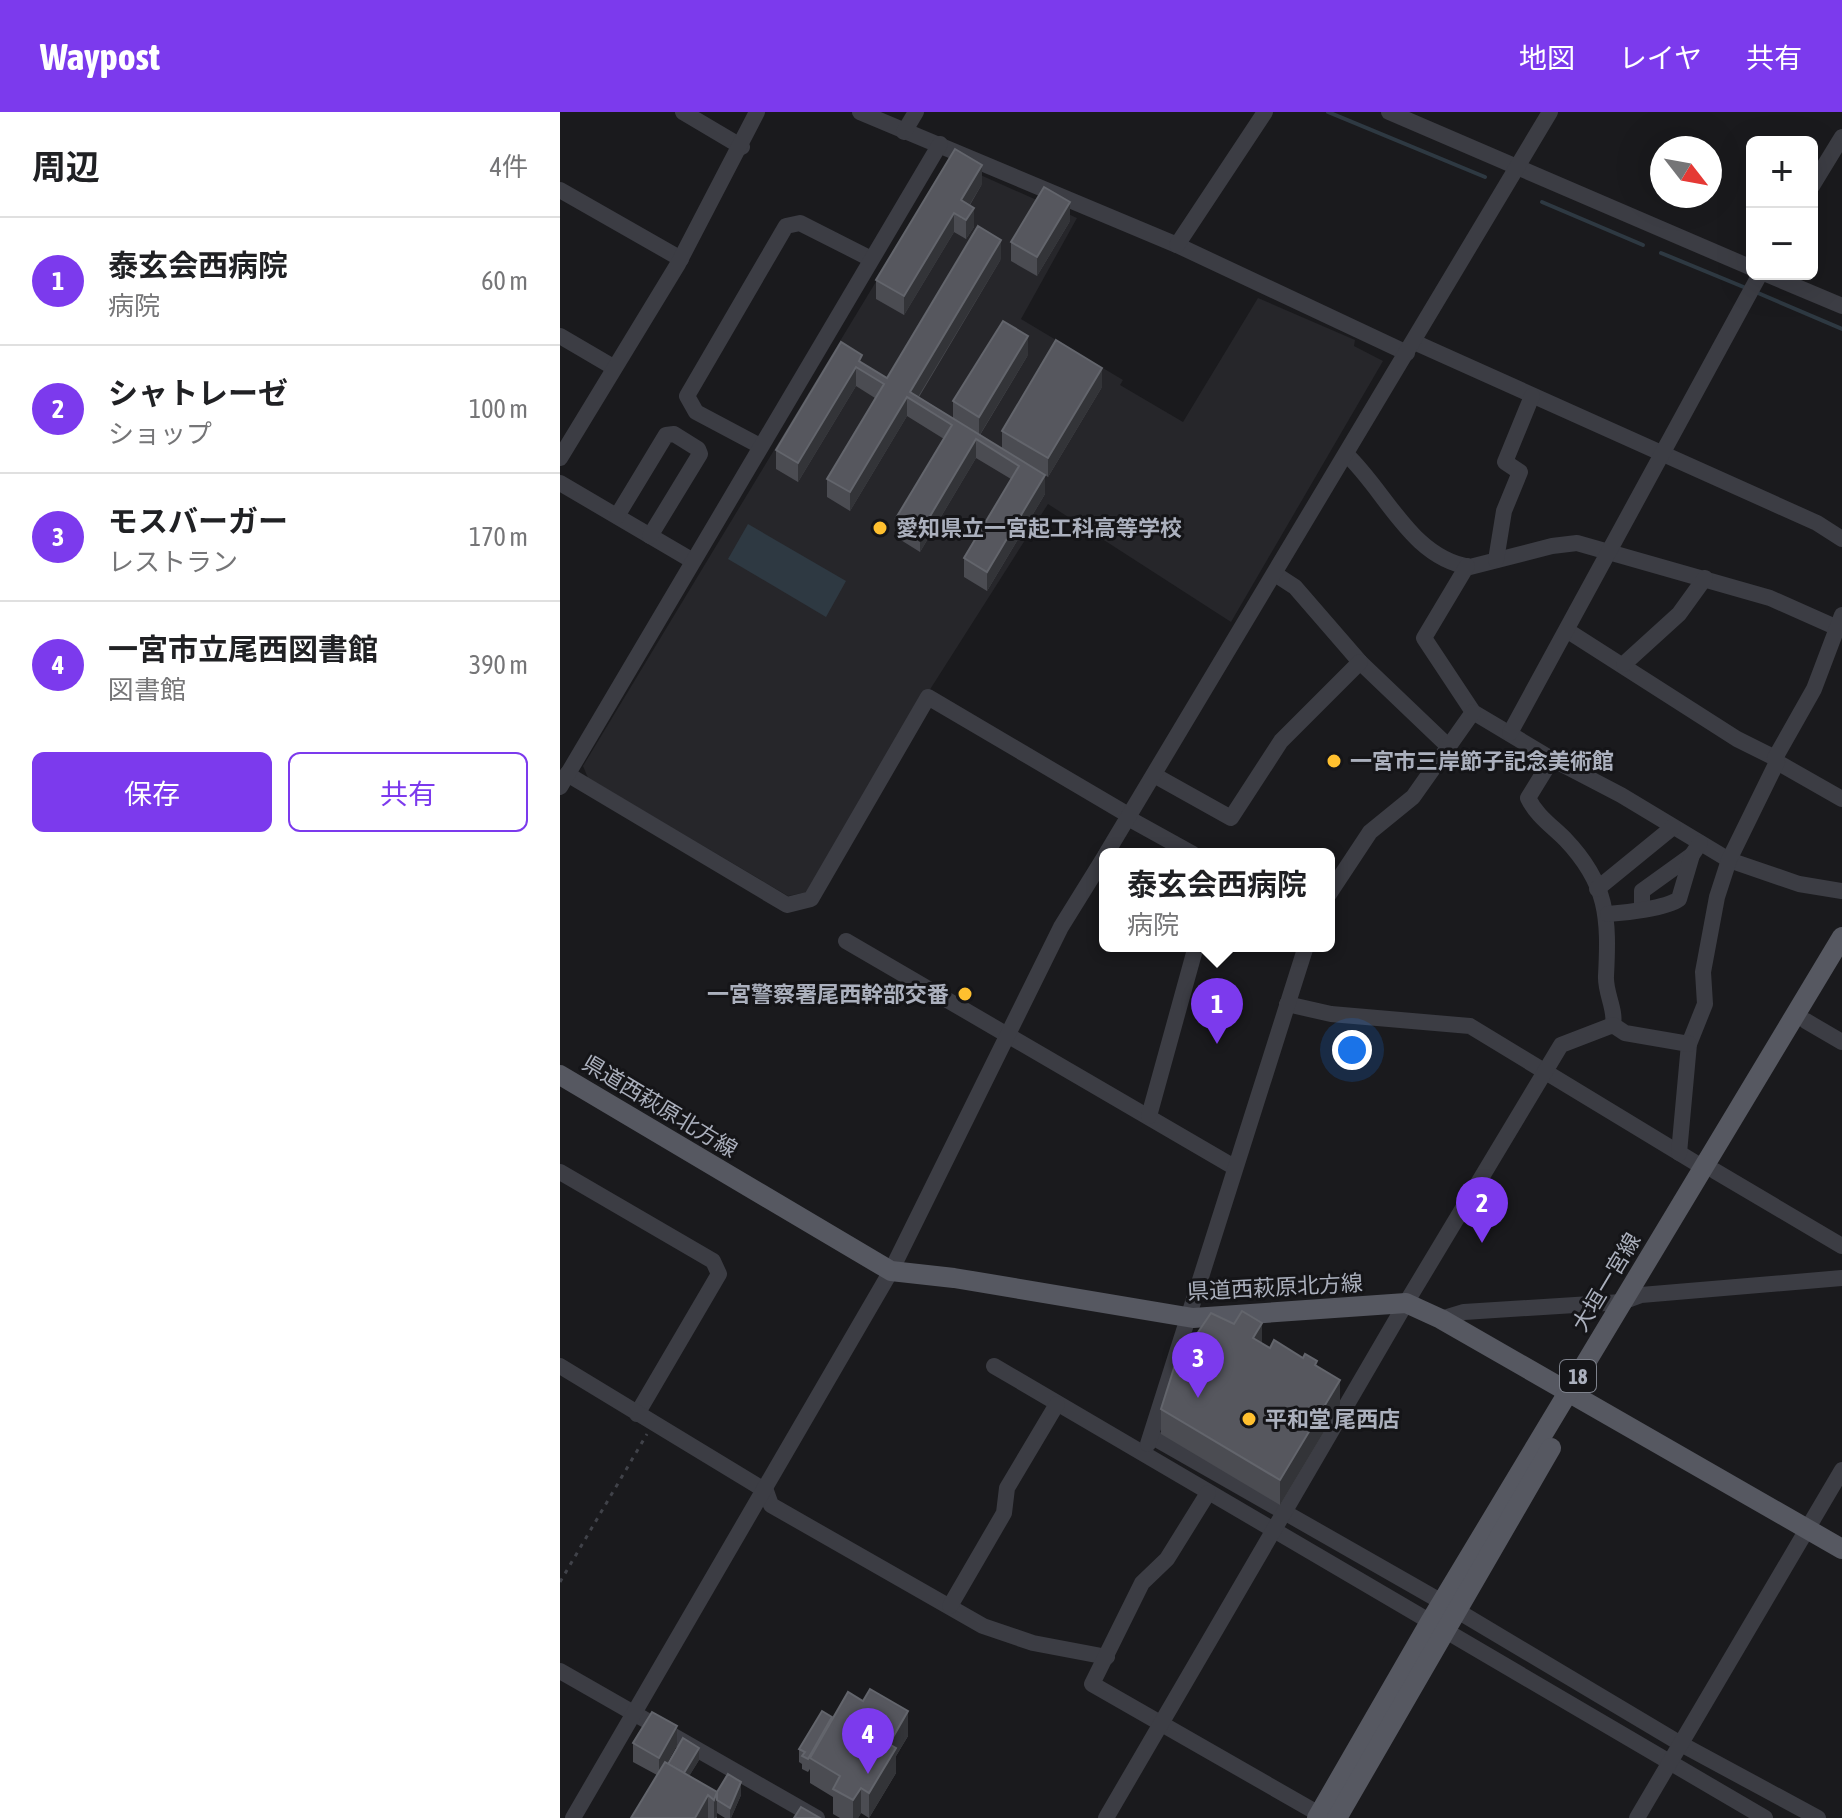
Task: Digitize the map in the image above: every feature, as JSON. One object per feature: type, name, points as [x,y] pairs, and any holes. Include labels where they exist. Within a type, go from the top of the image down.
[{"type":"main road","name":"大垣一宮線","points":[[1710,1170],[1842,937]]},
{"type":"main road","name":"大垣一宮線","points":[[1325,1817],[1631,1298],[1842,960]]},
{"type":"main road","name":"県道西萩原北方線","points":[[560,1075],[891,1271],[954,1278],[1186,1317],[1406,1303],[1441,1319],[1842,1549]]},
{"type":"street","points":[[683,112],[742,147]]},
{"type":"street","points":[[560,458],[681,259],[742,147],[757,112]]},
{"type":"street","points":[[860,112],[1661,452],[1817,523],[1842,539]]},
{"type":"street","points":[[904,132],[916,112]]},
{"type":"street","points":[[1177,245],[1265,112]]},
{"type":"street","points":[[1389,112],[1746,265]]},
{"type":"street","points":[[1110,848],[1550,112]]},
{"type":"street","points":[[1818,176],[1842,137]]},
{"type":"street","points":[[940,144],[562,782],[787,905],[811,899],[928,697],[1183,848]]},
{"type":"street","points":[[560,190],[681,259]]},
{"type":"street","points":[[760,446],[696,412],[687,396],[786,226],[800,223],[871,259]]},
{"type":"street","points":[[1510,733],[1568,631],[1661,452],[1760,280]]},
{"type":"street","points":[[1778,280],[1842,306]]},
{"type":"street","points":[[560,336],[613,367]]},
{"type":"street","points":[[1496,560],[1504,511],[1520,472],[1505,462],[1532,396]]},
{"type":"street","points":[[617,516],[666,435],[674,434],[698,449],[700,454],[650,536]]},
{"type":"street","points":[[1346,454],[1428,550],[1445,560],[1467,566],[1566,543],[1705,578],[1841,624],[1814,689],[1776,760],[1729,860],[1707,939],[1703,972],[1705,1004],[1689,1044],[1679,1153]]},
{"type":"street","points":[[560,483],[693,561]]},
{"type":"street","points":[[1467,566],[1424,638],[1473,712],[1673,827],[1696,849],[1799,884],[1842,891]]},
{"type":"street","points":[[1275,574],[1295,587],[1360,662],[1449,747]]},
{"type":"street","points":[[1624,664],[1679,614],[1705,578]]},
{"type":"street","points":[[1568,631],[1737,739],[1842,799]]},
{"type":"street","points":[[1154,775],[1231,818],[1281,741],[1360,662]]},
{"type":"street","points":[[1335,885],[1370,832],[1413,797],[1473,712]]},
{"type":"street","points":[[1552,759],[1528,798],[1539,815],[1584,861],[1608,914],[1610,958],[1606,976],[1613,1025],[1625,1033],[1689,1044]]},
{"type":"street","points":[[1597,889],[1673,827]]},
{"type":"street","points":[[1608,914],[1642,908],[1665,908],[1679,899],[1696,849]]},
{"type":"street","points":[[1642,908],[1642,891],[1696,849]]},
{"type":"street","points":[[573,1818],[766,1491],[891,1271],[1061,927],[1099,866]]},
{"type":"street","points":[[846,941],[1234,1167]]},
{"type":"street","points":[[1149,1116],[1194,952]]},
{"type":"street","points":[[1145,1456],[1186,1317],[1304,952]]},
{"type":"street","points":[[1287,1004],[1331,1014],[1470,1026],[1679,1153],[1842,1246]]},
{"type":"street","points":[[1806,1021],[1842,1042]]},
{"type":"street","points":[[1106,1818],[1406,1303],[1561,1045],[1613,1025]]},
{"type":"street","points":[[562,1179],[713,1261],[719,1274],[637,1414]]},
{"type":"street","points":[[1441,1319],[1464,1312],[1842,1278]]},
{"type":"street","points":[[560,1366],[766,1491],[771,1505],[1004,1635],[1107,1657]]},
{"type":"street","points":[[994,1366],[1765,1818]]},
{"type":"street","points":[[950,1606],[1004,1513],[1007,1488],[1057,1404]]},
{"type":"street","points":[[1151,1436],[1449,1606],[1681,1744],[1818,1818]]},
{"type":"street","points":[[1637,1818],[1842,1470]]},
{"type":"street","points":[[1208,1493],[1167,1559],[1142,1583],[1092,1684],[1325,1817]]},
{"type":"street","points":[[560,1671],[626,1710],[636,1711],[817,1818]]},
{"type":"path","points":[[560,1582],[653,1424]]},
{"type":"shaded area","name":"愛知県立一宮起工科高等学校","points":[[949,161],[1077,218],[1021,319],[1123,380],[1120,385],[1183,422],[1258,298],[1355,340],[1354,346],[1383,361],[1231,622],[1048,504],[915,713],[807,892],[788,896],[588,778],[583,766]]},
{"type":"shaded area","points":[[748,524],[846,581],[826,617],[728,559]]},
{"type":"building","points":[[955,149],[982,165],[961,200],[974,208],[966,220],[954,213],[904,296],[876,280]]},
{"type":"building","points":[[1044,187],[1070,202],[1037,257],[1011,242]]},
{"type":"building","points":[[978,226],[1001,240],[910,392],[1045,475],[987,572],[964,558],[1019,466],[976,439],[920,533],[896,518],[952,425],[907,397],[850,492],[827,479],[884,384],[856,367],[798,463],[776,450],[841,342],[862,355],[859,361],[887,378]]},
{"type":"building","points":[[1003,321],[1028,336],[979,417],[953,401]]},
{"type":"building","points":[[1056,340],[1102,368],[1048,458],[1002,431]]},
{"type":"building","points":[[1242,1311],[1262,1323],[1253,1338],[1270,1348],[1274,1340],[1303,1358],[1305,1354],[1317,1361],[1315,1365],[1340,1380],[1280,1480],[1161,1409],[1174,1368],[1211,1313],[1234,1324]]},
{"type":"building","points":[[870,1689],[908,1711],[889,1744],[896,1748],[869,1793],[861,1788],[853,1800],[833,1789],[840,1776],[810,1758],[848,1692],[863,1701]]},
{"type":"building","points":[[822,1711],[832,1717],[808,1759],[802,1756],[805,1752],[799,1749]]},
{"type":"building","points":[[652,1712],[677,1726],[659,1758],[633,1743]]},
{"type":"building","points":[[683,1738],[699,1748],[684,1773],[668,1764]]},
{"type":"building","points":[[665,1762],[717,1792],[714,1800],[708,1795],[695,1818],[631,1818]]},
{"type":"building","points":[[728,1774],[741,1782],[730,1808],[717,1800],[717,1792]]},
{"type":"building","points":[[801,1807],[820,1818],[794,1818]]},
{"type":"waterway","points":[[1328,112],[1485,177]]},
{"type":"waterway","points":[[1542,202],[1643,245]]},
{"type":"waterway","points":[[1661,253],[1746,288]]},
{"type":"waterway","points":[[1758,293],[1842,329]]},
{"type":"place","name":"愛知県立一宮起工科高等学校","points":[[880,528]]},
{"type":"place","name":"一宮市三岸節子記念美術館","points":[[1334,761]]},
{"type":"place","name":"一宮警察署尾西幹部交番","points":[[965,994]]},
{"type":"place","name":"泰玄会西病院","points":[[1217,1044]]},
{"type":"place","name":"シャトレーゼ","points":[[1482,1243]]},
{"type":"place","name":"モスバーガー","points":[[1198,1398]]},
{"type":"place","name":"平和堂 尾西店","points":[[1249,1419]]},
{"type":"place","name":"一宮市立尾西図書館","points":[[868,1774]]}]
